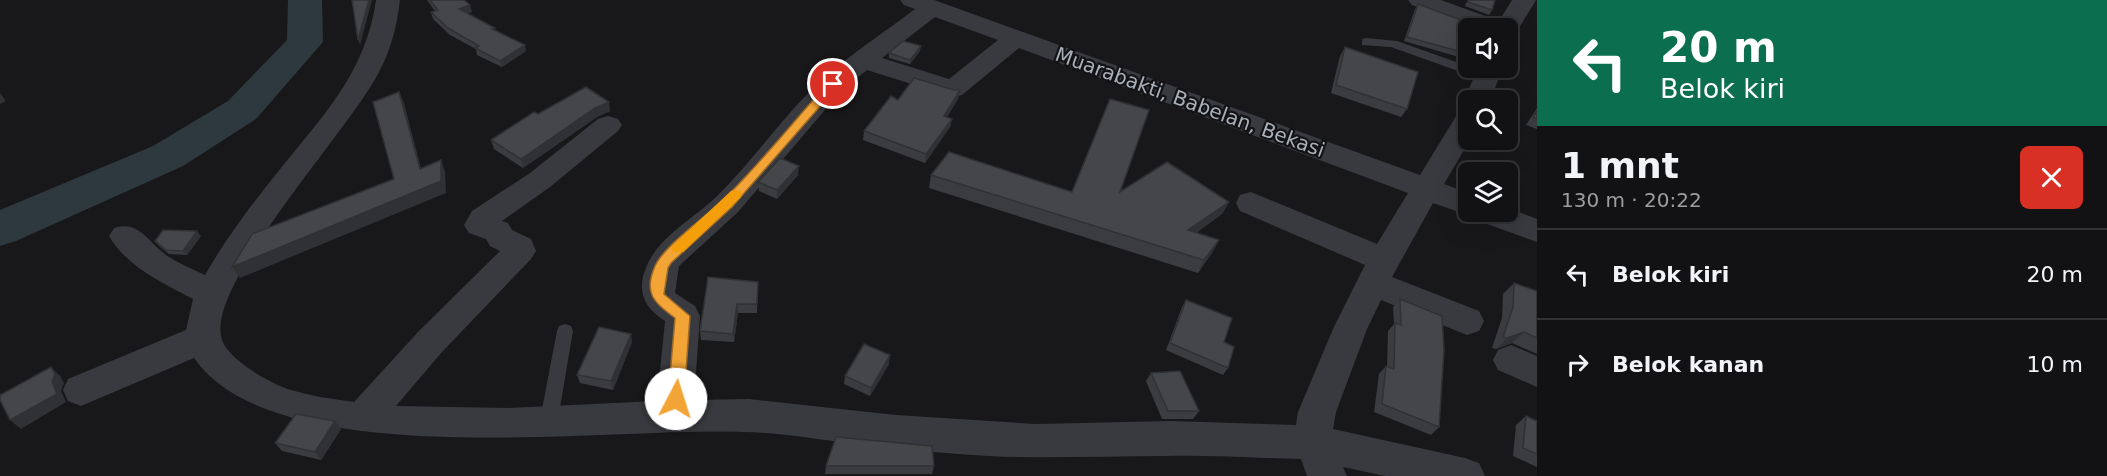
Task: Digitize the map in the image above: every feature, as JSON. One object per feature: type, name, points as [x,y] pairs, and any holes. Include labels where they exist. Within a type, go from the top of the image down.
[{"type":"street","points":[[388,0],[385,23],[378,44],[359,84],[267,207],[211,294],[203,338],[209,352],[225,370],[245,385],[296,408],[363,419],[455,426],[548,425],[718,415],[774,418],[853,428],[1041,441],[1139,439],[1323,465],[1435,468],[1465,476]]},
{"type":"street","points":[[1420,0],[1468,18]]},
{"type":"street","points":[[674,418],[682,316],[661,300],[657,294],[661,268],[666,259],[727,204],[833,84],[865,61],[922,4]]},
{"type":"street","name":"Muarabakti, Babelan, Bekasi","points":[[922,4],[1458,200]]},
{"type":"street","points":[[865,61],[953,89],[1015,39]]},
{"type":"street","points":[[363,419],[430,342],[520,250],[520,247],[501,238],[497,231],[480,225],[483,219],[540,180],[608,124]]},
{"type":"street","points":[[1323,465],[1313,425],[1350,329],[1379,271],[1458,136]]},
{"type":"street","points":[[1251,203],[1467,321]]},
{"type":"street","points":[[1513,222],[1537,231]]},
{"type":"street","points":[[125,236],[154,263],[211,294]]},
{"type":"street","points":[[81,390],[203,338]]},
{"type":"lane","points":[[1366,42],[1393,45],[1484,82]]},
{"type":"lane","points":[[548,425],[565,331]]},
{"type":"building","points":[[352,0],[369,0],[358,40]]},
{"type":"building","points":[[430,0],[464,0],[470,5],[459,9],[525,45],[500,61],[475,48],[479,46],[448,28],[431,12],[438,10]]},
{"type":"building","points":[[1469,0],[1495,0],[1492,10],[1468,2]]},
{"type":"building","points":[[1418,4],[1458,19],[1458,51],[1407,37]]},
{"type":"building","points":[[903,41],[921,46],[910,60],[889,53]]},
{"type":"building","points":[[1345,47],[1418,72],[1407,109],[1336,85]]},
{"type":"building","points":[[914,78],[960,90],[944,116],[952,119],[926,154],[864,131],[891,96],[898,100]]},
{"type":"building","points":[[586,87],[609,102],[595,108],[521,159],[491,140],[534,112],[538,114]]},
{"type":"building","points":[[399,92],[420,169],[441,160],[441,181],[232,267],[252,234],[394,179],[373,102]]},
{"type":"building","points":[[1110,99],[1149,110],[1120,192],[1167,162],[1229,202],[1188,230],[1219,240],[1204,260],[931,175],[949,152],[1072,192]]},
{"type":"building","points":[[780,158],[799,166],[777,190],[758,182]]},
{"type":"building","points":[[163,230],[197,231],[183,251],[166,250],[155,241]]},
{"type":"building","points":[[708,277],[758,282],[757,304],[737,304],[733,334],[700,331]]},
{"type":"building","points":[[1514,283],[1537,291],[1537,338],[1524,332],[1507,338],[1503,337],[1513,307]]},
{"type":"building","points":[[1400,299],[1442,316],[1444,350],[1439,427],[1382,404],[1386,366],[1394,369],[1395,323],[1401,325]]},
{"type":"building","points":[[1186,300],[1232,318],[1224,342],[1234,347],[1228,368],[1170,343]]},
{"type":"building","points":[[599,327],[631,334],[611,381],[577,375]]},
{"type":"building","points":[[864,344],[890,355],[871,388],[845,376]]},
{"type":"building","points":[[51,367],[55,374],[52,382],[57,394],[10,420],[0,400],[0,395]]},
{"type":"building","points":[[1180,371],[1199,411],[1168,411],[1151,373]]},
{"type":"building","points":[[296,414],[335,421],[315,452],[275,443]]},
{"type":"building","points":[[1526,416],[1537,421],[1537,454],[1523,448]]},
{"type":"building","points":[[836,437],[932,446],[934,466],[826,466]]},
{"type":"waterway","points":[[0,229],[168,156],[242,110],[305,42],[305,0]]},
{"type":"slow traffic","points":[[678,249],[735,194]]},
{"type":"route","points":[[676,399],[683,321],[680,313],[667,305],[657,294],[661,268],[666,259],[727,204],[833,84]]}]
